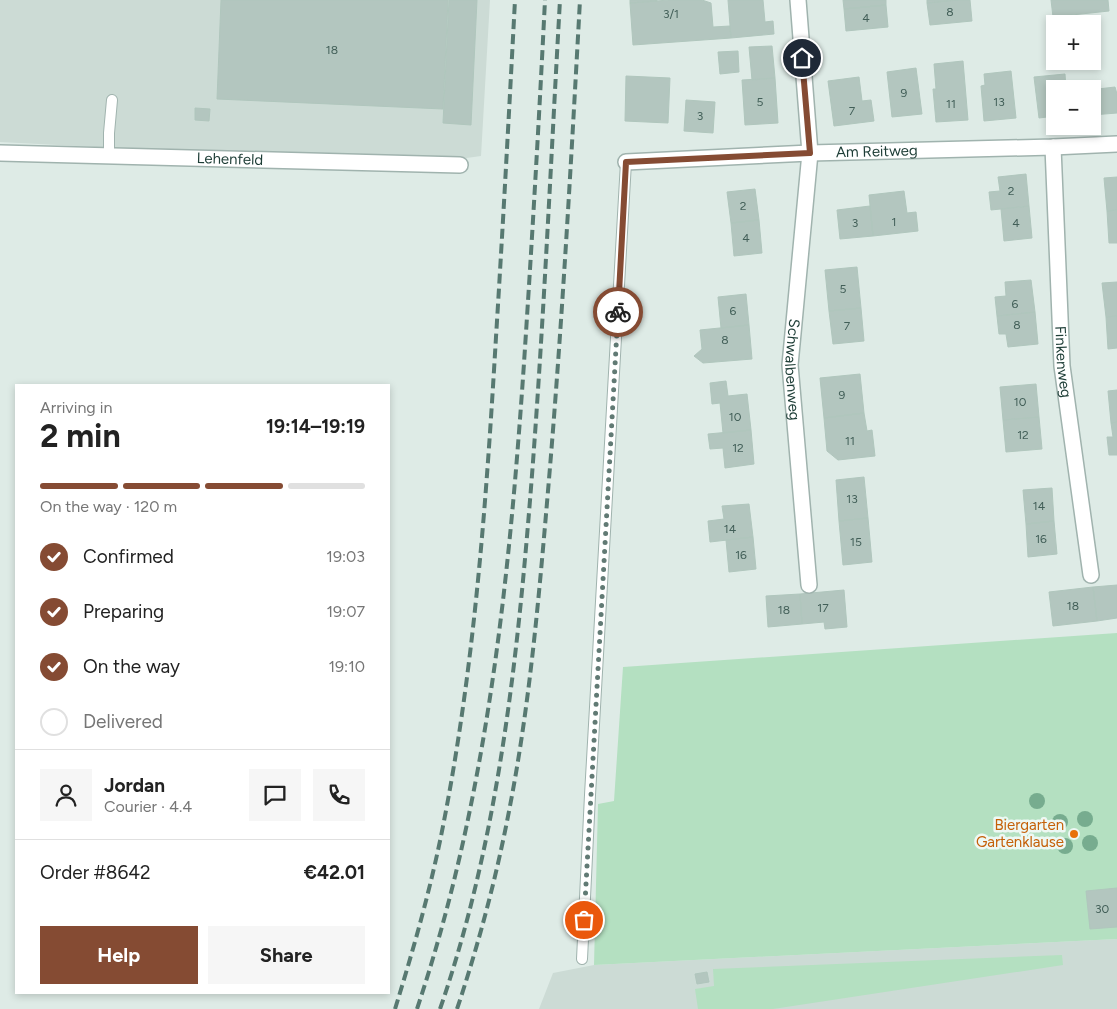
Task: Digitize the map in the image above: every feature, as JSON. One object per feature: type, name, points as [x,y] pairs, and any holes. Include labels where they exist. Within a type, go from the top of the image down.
[{"type":"street","name":"Schwalbenweg","points":[[798,0],[810,153],[790,365],[809,585]]},
{"type":"street","name":"Am Reitweg","points":[[626,162],[810,153],[1117,144]]},
{"type":"street","name":"Finkenweg","points":[[1053,147],[1062,366],[1091,575]]},
{"type":"street","name":"Lehenfeld","points":[[0,153],[460,165]]},
{"type":"lane","points":[[109,155],[112,100]]},
{"type":"lane","name":"Am Reitweg","points":[[582,960],[626,162]]},
{"type":"shaded area","points":[[0,0],[490,0],[481,156],[423,164],[0,142]]},
{"type":"shaded area","points":[[1117,939],[1117,1009],[539,1009],[553,973],[594,965]]},
{"type":"green space","points":[[1117,633],[1117,939],[594,965],[598,804],[614,801],[623,667]]},
{"type":"green space","points":[[1062,955],[1063,965],[773,1009],[698,1009],[695,989],[714,986],[713,969]]},
{"type":"building","points":[[221,0],[448,0],[443,109],[217,99]]},
{"type":"building","points":[[449,0],[477,0],[471,125],[443,123]]},
{"type":"building","points":[[630,0],[657,0],[657,1],[630,3]]},
{"type":"building","points":[[702,0],[711,3],[713,27],[730,26],[731,38],[633,45],[630,3]]},
{"type":"building","points":[[728,0],[763,0],[765,22],[773,21],[774,34],[731,38]]},
{"type":"building","points":[[843,0],[886,0],[886,5],[844,9]]},
{"type":"building","points":[[927,0],[958,0],[927,3]]},
{"type":"building","points":[[970,0],[972,21],[930,25],[927,3]]},
{"type":"building","points":[[1051,0],[1108,0],[1109,11],[1053,15]]},
{"type":"building","points":[[886,5],[888,27],[846,31],[844,9]]},
{"type":"building","points":[[772,46],[775,78],[752,80],[749,47]]},
{"type":"building","points":[[738,51],[739,72],[720,74],[718,52]]},
{"type":"building","points":[[963,61],[968,120],[936,122],[933,89],[936,89],[934,64]]},
{"type":"building","points":[[916,68],[922,114],[892,117],[887,72]]},
{"type":"building","points":[[1011,71],[1016,118],[984,121],[981,86],[985,85],[984,74]]},
{"type":"building","points":[[1065,74],[1065,80],[1046,80],[1046,117],[1039,118],[1034,77]]},
{"type":"building","points":[[626,76],[670,78],[668,123],[625,121]]},
{"type":"building","points":[[859,77],[862,101],[871,100],[874,121],[834,126],[828,81]]},
{"type":"building","points":[[775,78],[778,123],[745,125],[742,80]]},
{"type":"building","points":[[1115,87],[1117,113],[1101,114],[1101,89]]},
{"type":"building","points":[[686,100],[715,102],[713,133],[684,131]]},
{"type":"building","points":[[195,108],[210,109],[209,121],[195,120]]},
{"type":"building","points":[[1026,174],[1029,206],[991,210],[989,192],[1000,191],[998,177]]},
{"type":"building","points":[[1117,177],[1117,210],[1107,211],[1104,178]]},
{"type":"building","points":[[755,189],[759,220],[731,223],[727,192]]},
{"type":"building","points":[[904,191],[907,213],[916,212],[918,231],[873,236],[869,195]]},
{"type":"building","points":[[870,206],[873,236],[840,239],[837,210]]},
{"type":"building","points":[[1029,206],[1032,238],[1004,241],[1001,209]]},
{"type":"building","points":[[1117,210],[1117,243],[1109,243],[1107,211]]},
{"type":"building","points":[[759,220],[762,253],[734,256],[731,223]]},
{"type":"building","points":[[857,267],[861,308],[829,311],[825,270]]},
{"type":"building","points":[[1031,280],[1035,312],[997,316],[995,297],[1006,296],[1005,282]]},
{"type":"building","points":[[1117,282],[1117,316],[1106,317],[1102,283]]},
{"type":"building","points":[[746,294],[749,325],[721,328],[718,297]]},
{"type":"building","points":[[861,308],[864,341],[833,344],[829,311]]},
{"type":"building","points":[[1035,312],[1038,344],[1008,347],[1006,334],[999,334],[997,316]]},
{"type":"building","points":[[1117,316],[1117,348],[1108,349],[1106,317]]},
{"type":"building","points":[[749,325],[752,359],[703,363],[694,356],[702,349],[700,330]]},
{"type":"building","points":[[860,374],[864,413],[824,418],[820,378]]},
{"type":"building","points":[[726,381],[728,396],[747,394],[751,430],[723,433],[720,403],[712,404],[710,383]]},
{"type":"building","points":[[1036,384],[1039,417],[1003,420],[1000,387]]},
{"type":"building","points":[[1117,390],[1117,422],[1111,423],[1108,391]]},
{"type":"building","points":[[864,413],[867,431],[872,430],[875,456],[838,460],[827,451],[824,418]]},
{"type":"building","points":[[1039,417],[1042,449],[1006,452],[1003,420]]},
{"type":"building","points":[[1117,422],[1117,455],[1109,455],[1107,437],[1113,437],[1111,423]]},
{"type":"building","points":[[751,430],[754,464],[725,468],[723,448],[710,449],[708,434]]},
{"type":"building","points":[[864,477],[868,518],[839,521],[836,480]]},
{"type":"building","points":[[1052,488],[1054,521],[1026,524],[1023,490]]},
{"type":"building","points":[[749,504],[753,537],[710,542],[708,521],[724,519],[722,506]]},
{"type":"building","points":[[868,518],[872,562],[843,565],[839,521]]},
{"type":"building","points":[[1054,521],[1057,554],[1028,557],[1026,524]]},
{"type":"building","points":[[753,537],[756,569],[729,572],[726,540]]},
{"type":"building","points":[[1117,585],[1117,618],[1097,621],[1093,587]]},
{"type":"building","points":[[1093,587],[1097,621],[1053,626],[1049,592]]},
{"type":"building","points":[[844,590],[847,627],[825,629],[824,622],[802,624],[800,594]]},
{"type":"building","points":[[800,594],[802,624],[768,627],[766,596]]},
{"type":"building","points":[[1117,888],[1117,927],[1090,929],[1086,891]]},
{"type":"building","points":[[707,972],[709,982],[697,984],[695,974]]},
{"type":"railway","points":[[395,1009],[419,926],[440,841],[452,779],[470,653],[488,464],[515,0]]},
{"type":"railway","points":[[417,1009],[441,930],[461,850],[478,770],[502,609],[511,527],[524,363],[545,0]]},
{"type":"railway","points":[[440,1009],[477,879],[503,745],[512,678],[520,610],[536,416],[560,0]]},
{"type":"railway","points":[[457,1009],[480,934],[510,806],[523,728],[533,649],[558,368],[580,0]]},
{"type":"way so far","points":[[584,920],[618,312]]},
{"type":"place","name":"Biergarten Gartenklause","points":[[1074,834]]},
{"type":"route","points":[[618,312],[626,162],[810,153],[802,58]]}]
